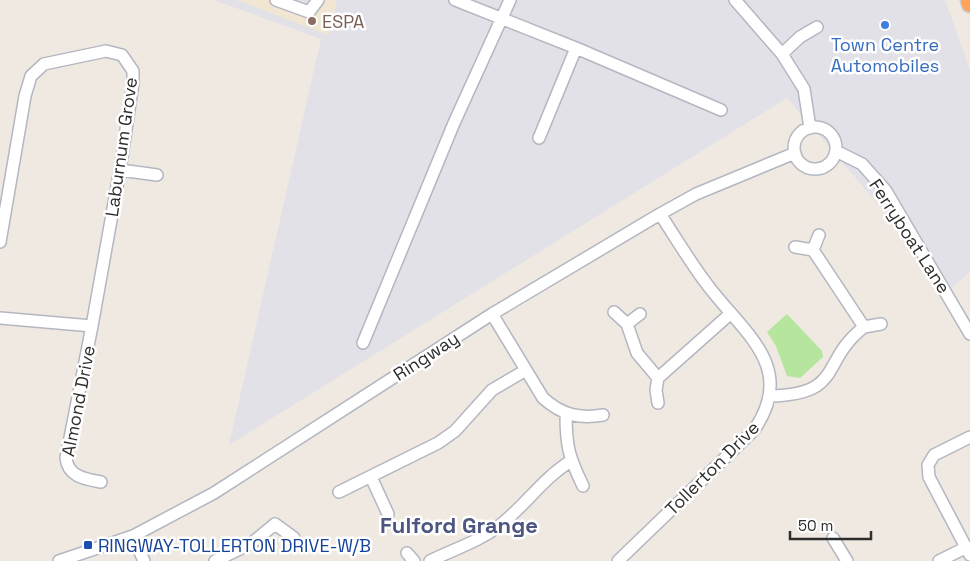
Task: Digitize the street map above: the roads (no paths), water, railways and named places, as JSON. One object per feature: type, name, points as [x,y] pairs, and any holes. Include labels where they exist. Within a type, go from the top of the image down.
[{"type":"highway","points":[[969,0],[970,4]]},
{"type":"street","points":[[276,0],[309,12],[318,0]]},
{"type":"street","points":[[455,0],[576,48],[721,110]]},
{"type":"street","points":[[363,343],[454,123],[510,0]]},
{"type":"street","points":[[735,0],[782,54],[804,89],[810,128]]},
{"type":"street","points":[[782,54],[800,37],[817,27]]},
{"type":"street","points":[[540,138],[576,48]]},
{"type":"street","name":"Laburnum Grove","points":[[0,242],[25,96],[31,76],[44,64],[106,52],[122,55],[129,62],[133,70],[133,83],[120,170],[92,326]]},
{"type":"street","points":[[810,128],[824,129],[835,141],[836,151],[831,161],[817,169],[803,165],[795,154],[794,147],[799,135],[810,128]]},
{"type":"street","name":"Ferryboat Lane","points":[[836,151],[862,164],[886,191],[970,334]]},
{"type":"street","name":"Ringway","points":[[59,561],[133,536],[214,493],[492,314],[660,214],[696,194],[795,154]]},
{"type":"street","points":[[120,170],[156,175]]},
{"type":"street","name":"Tollerton Drive","points":[[618,561],[754,430],[767,408],[770,396],[770,378],[766,359],[756,343],[704,281],[660,214]]},
{"type":"street","points":[[813,250],[819,235]]},
{"type":"street","points":[[795,248],[813,250]]},
{"type":"street","points":[[813,250],[864,328]]},
{"type":"street","points":[[614,312],[627,324],[637,354],[658,378]]},
{"type":"street","points":[[492,314],[543,398],[554,408],[566,414],[577,417],[603,415]]},
{"type":"street","points":[[627,324],[640,314]]},
{"type":"street","points":[[658,403],[656,390],[658,378],[730,314]]},
{"type":"street","points":[[0,318],[92,326]]},
{"type":"street","points":[[770,396],[802,393],[816,388],[828,377],[844,347],[864,328],[880,324]]},
{"type":"street","name":"Almond Drive","points":[[92,326],[66,458],[70,472],[79,478],[101,482]]},
{"type":"street","points":[[339,492],[438,443],[455,431],[492,390],[526,370]]},
{"type":"street","points":[[566,414],[566,444],[571,461],[583,486]]},
{"type":"street","points":[[939,561],[969,551],[929,477],[928,465],[934,455],[970,437]]},
{"type":"street","points":[[430,561],[477,541],[501,525],[556,471],[571,461]]},
{"type":"street","points":[[371,477],[388,514]]},
{"type":"street","points":[[215,561],[252,543],[275,524],[294,538]]},
{"type":"street","points":[[133,536],[144,561]]},
{"type":"street","points":[[833,538],[847,561]]},
{"type":"place","name":"ESPA","points":[[312,21]]},
{"type":"place","name":"Town Centre Automobiles","points":[[885,25]]},
{"type":"place","name":"RINGWAY-TOLLERTON DRIVE-W/B","points":[[88,545]]},
{"type":"district","name":"Fulford Grange","points":[[459,525]]}]
